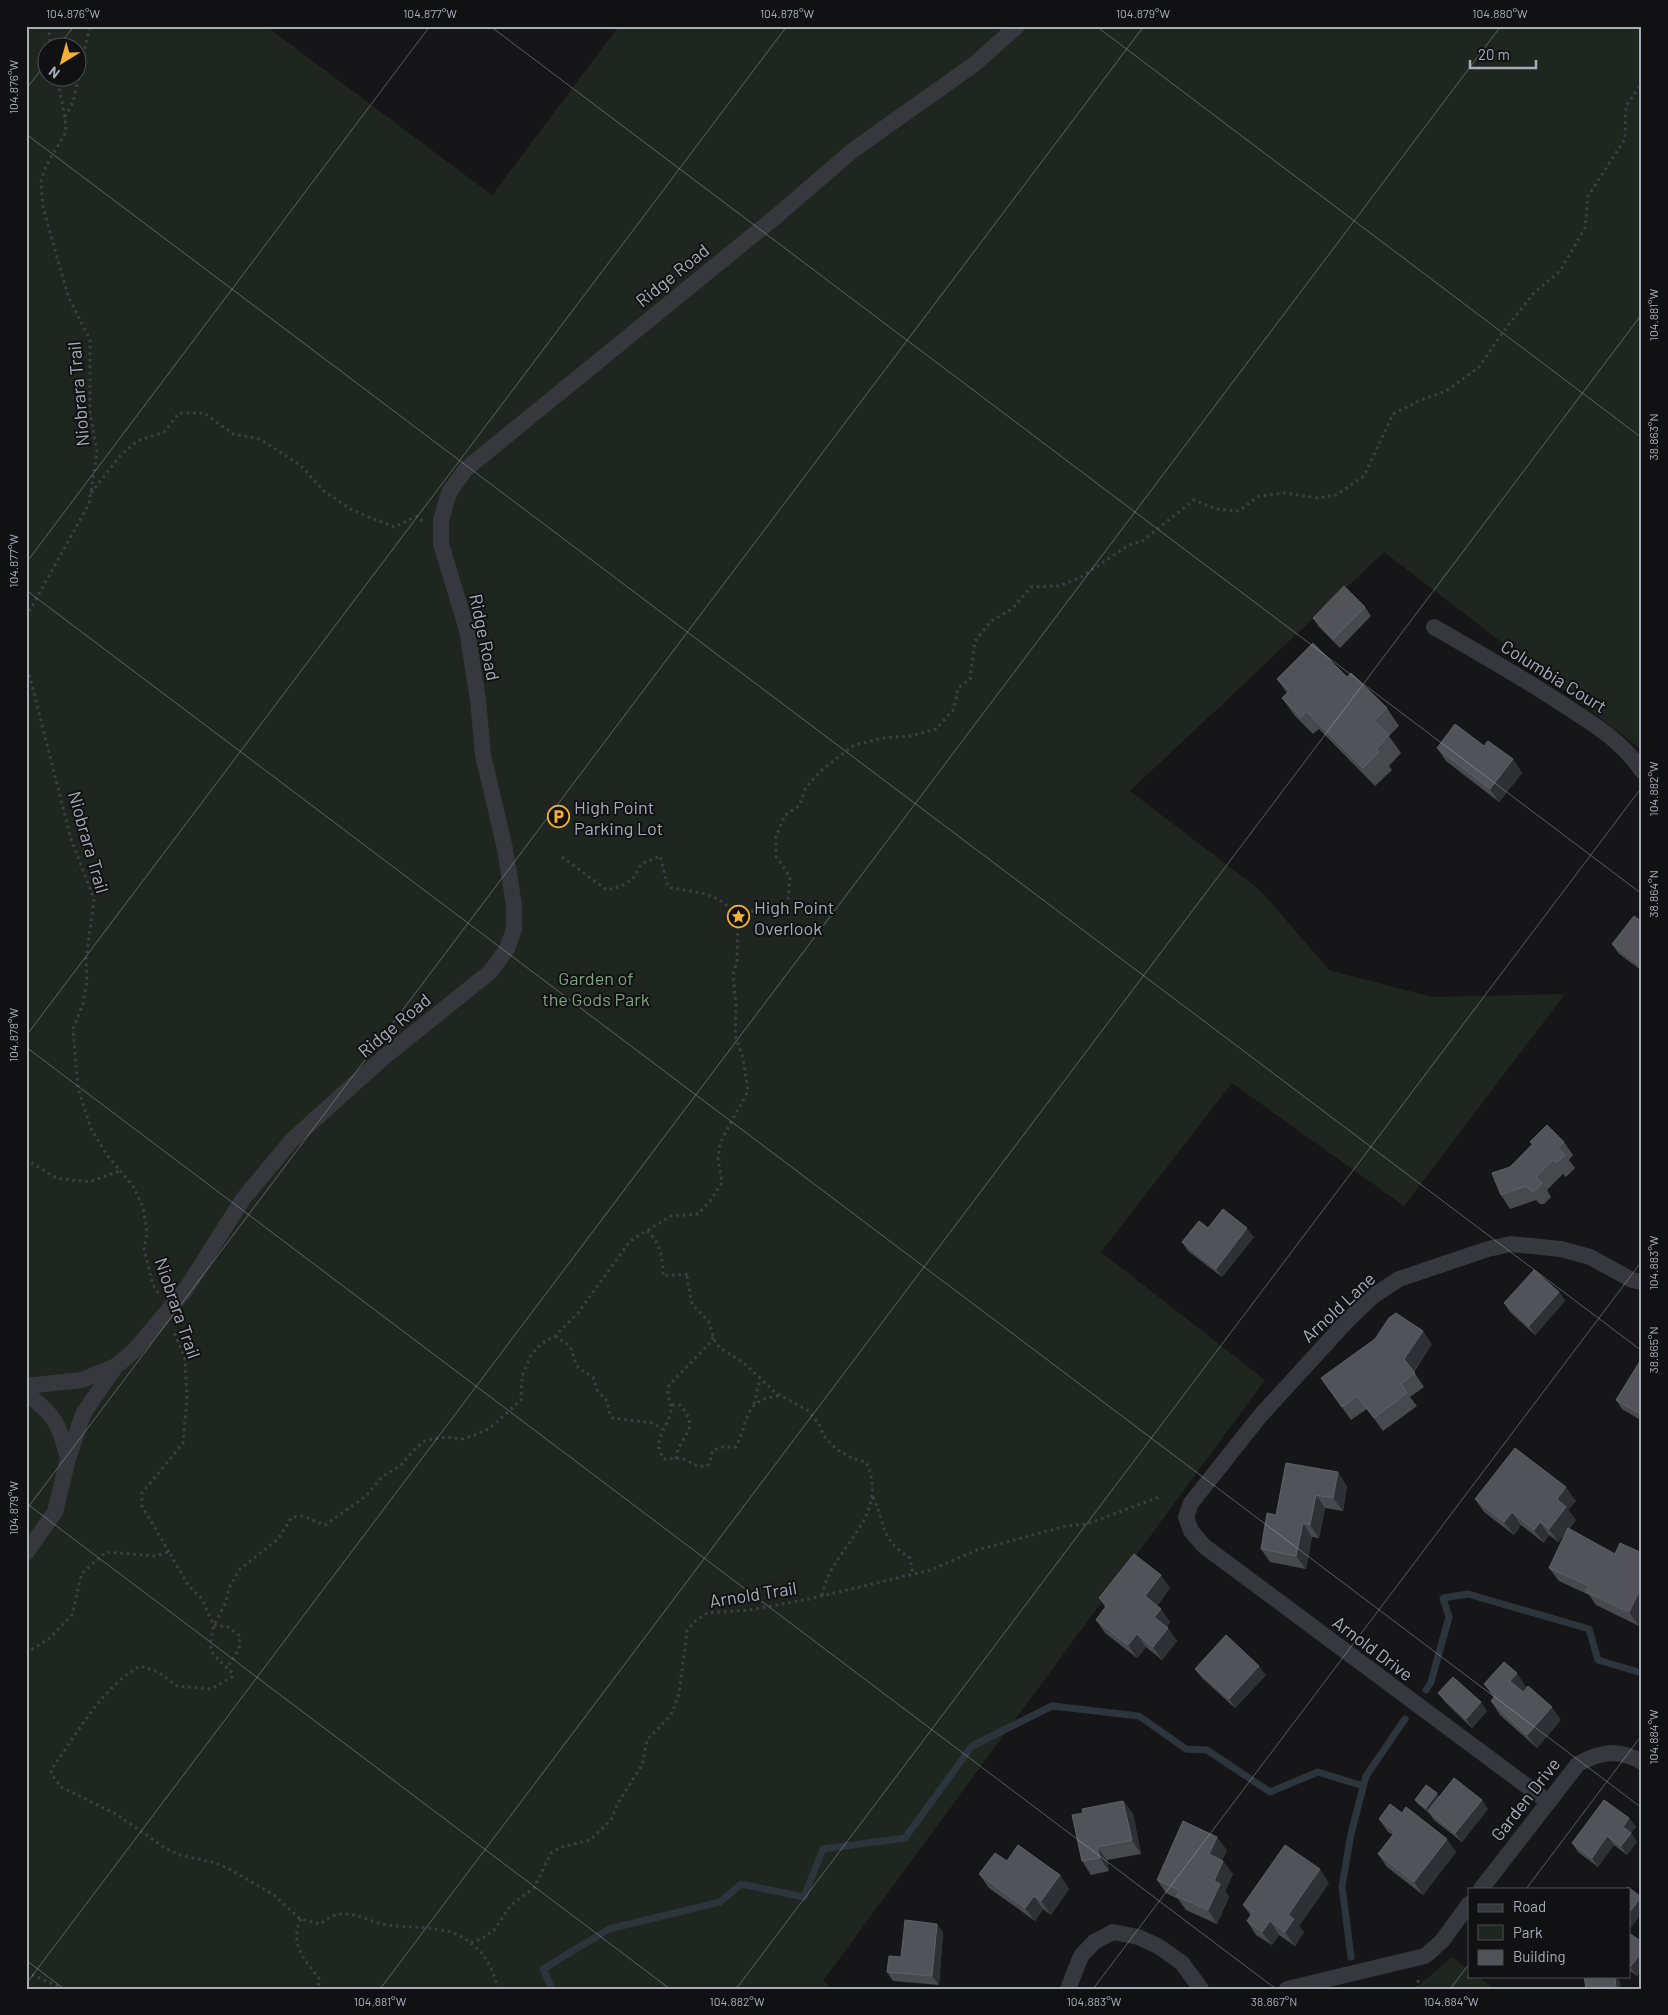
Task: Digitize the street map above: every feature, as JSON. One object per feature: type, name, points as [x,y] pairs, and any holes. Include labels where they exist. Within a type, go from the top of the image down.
[{"type":"street","name":"Ridge Road","points":[[26,1553],[55,1512],[68,1458],[83,1414],[116,1366],[134,1351],[186,1289],[243,1199],[292,1140],[383,1058],[490,972],[506,950],[514,929],[514,905],[505,849],[483,755],[478,700],[466,630],[441,544],[441,521],[450,491],[466,469],[779,214],[852,151],[976,63],[1017,26]]},
{"type":"street","name":"Columbia Court","points":[[1434,628],[1526,680],[1611,735],[1633,758],[1642,771]]},
{"type":"street","name":"Arnold Lane","points":[[1186,1517],[1191,1503],[1260,1416],[1345,1323],[1373,1296],[1400,1278],[1488,1248],[1511,1244],[1561,1249],[1590,1257],[1632,1280],[1642,1282]]},
{"type":"street","name":"Ridge Road","points":[[26,1386],[82,1380],[116,1366]]},
{"type":"street","points":[[26,1393],[42,1404],[61,1428],[68,1458]]},
{"type":"street","name":"Arnold Drive","points":[[1186,1517],[1191,1531],[1204,1546],[1547,1801]]},
{"type":"street","name":"Garden Drive","points":[[1482,1888],[1547,1801],[1578,1764],[1596,1754],[1617,1753],[1642,1762]]},
{"type":"street","points":[[1287,1989],[1425,1956],[1442,1940],[1468,1905]]},
{"type":"street","points":[[1068,1989],[1081,1956],[1094,1942],[1113,1932],[1138,1936],[1158,1946],[1182,1963],[1201,1989]]},
{"type":"path","points":[[65,117],[74,102],[90,26]]},
{"type":"path","points":[[738,917],[752,911],[780,914],[788,899],[790,877],[776,856],[776,837],[785,814],[799,806],[806,787],[854,745],[884,738],[910,736],[936,729],[954,709],[958,688],[970,678],[975,641],[991,621],[1012,609],[1031,587],[1058,586],[1081,577],[1129,545],[1142,542],[1194,500],[1216,509],[1239,511],[1259,496],[1285,493],[1318,498],[1336,495],[1364,476],[1393,414],[1421,400],[1446,391],[1479,367],[1506,328],[1534,293],[1560,271],[1586,228],[1588,196],[1625,139],[1626,106],[1642,83]]},
{"type":"path","name":"Niobrara Trail","points":[[26,617],[89,504],[97,452],[90,413],[90,340],[68,296],[42,207],[41,181],[46,166],[66,132],[59,88]]},
{"type":"path","points":[[90,493],[120,456],[137,440],[164,432],[179,413],[204,413],[233,434],[260,439],[300,465],[324,491],[352,510],[394,527],[417,516],[426,527]]},
{"type":"path","name":"Niobrara Trail","points":[[26,662],[71,839],[94,899],[86,958],[86,989],[83,1004],[73,1029],[78,1088],[91,1129],[119,1171],[133,1186],[143,1207],[146,1233],[144,1249],[153,1285],[169,1311],[176,1338],[185,1359],[188,1400],[183,1443],[142,1493],[142,1506],[188,1585],[202,1599],[214,1625]]},
{"type":"path","points":[[498,1989],[491,1964],[463,1937],[437,1930],[383,1924],[346,1913],[332,1916],[320,1924],[301,1920],[274,1895],[231,1870],[216,1863],[180,1855],[165,1848],[116,1814],[61,1787],[52,1775],[51,1770],[88,1715],[128,1673],[140,1666],[147,1666],[177,1686],[212,1689],[232,1677],[233,1674],[213,1654],[210,1646],[214,1625],[226,1602],[229,1588],[240,1569],[278,1539],[292,1517],[302,1516],[325,1525],[366,1496],[382,1477],[401,1465],[426,1440],[446,1437],[462,1439],[490,1428],[521,1400],[522,1376],[531,1355],[540,1344],[555,1336],[578,1314],[630,1241],[671,1216],[698,1214],[710,1201],[722,1183],[718,1159],[720,1143],[748,1091],[743,1058],[735,1035],[736,1006],[732,975],[737,961],[738,917],[727,903],[712,895],[668,887],[660,856],[641,864],[633,879],[621,886],[607,890],[562,857]]},
{"type":"path","points":[[26,1160],[56,1178],[90,1182],[119,1171]]},
{"type":"path","points":[[647,1231],[660,1250],[663,1276],[689,1274],[687,1278],[692,1304],[709,1322],[713,1336],[724,1352],[739,1360],[782,1396],[814,1416],[824,1436],[836,1448],[854,1459],[866,1462],[872,1477],[873,1496],[886,1536],[895,1549],[910,1558],[914,1574]]},
{"type":"path","points":[[555,1336],[570,1346],[573,1360],[579,1370],[593,1377],[597,1390],[607,1401],[610,1415],[614,1418],[653,1423],[662,1429]]},
{"type":"path","points":[[713,1336],[709,1344],[672,1382],[667,1393],[672,1405],[671,1415],[662,1429],[661,1455],[668,1460],[682,1458],[690,1464],[703,1467],[710,1462],[712,1451],[716,1448],[736,1448],[744,1420],[754,1404],[760,1379]]},
{"type":"path","points":[[754,1404],[765,1398],[782,1396]]},
{"type":"path","points":[[672,1405],[680,1405],[686,1412],[690,1429],[676,1459]]},
{"type":"path","points":[[822,1596],[826,1580],[868,1513],[873,1496]]},
{"type":"path","name":"Arnold Trail","points":[[471,1943],[483,1938],[495,1929],[511,1906],[534,1888],[551,1853],[561,1847],[590,1840],[610,1820],[642,1765],[647,1740],[671,1714],[679,1694],[687,1631],[694,1622],[707,1614],[749,1610],[822,1596],[931,1570],[977,1550],[1066,1526],[1087,1524],[1158,1497]]},
{"type":"path","points":[[26,1653],[50,1638],[72,1615],[82,1573],[106,1552],[156,1556],[169,1552]]},
{"type":"path","points":[[214,1625],[228,1627],[240,1636],[239,1648],[227,1668]]},
{"type":"path","points":[[301,1920],[297,1930],[296,1942],[301,1953],[319,1978],[318,1989]]},
{"type":"path","points":[[26,1972],[64,1989]]},
{"type":"green space","name":"Garden of the Gods Park","points":[[26,26],[266,26],[492,195],[619,26],[1642,26],[1642,750],[1384,552],[1130,791],[1260,890],[1329,970],[1432,997],[1565,994],[1404,1206],[1232,1083],[1101,1252],[1265,1380],[823,1981],[832,1989],[26,1989]]},
{"type":"green space","points":[[1452,1957],[1468,1969],[1468,1978],[1480,1978],[1494,1989],[1410,1989],[1417,1987]]},
{"type":"building","points":[[1344,586],[1365,607],[1333,639],[1313,618]]},
{"type":"building","points":[[1313,643],[1347,677],[1351,673],[1387,708],[1374,721],[1389,735],[1376,749],[1379,752],[1363,768],[1306,711],[1301,717],[1282,698],[1289,691],[1277,679]]},
{"type":"building","points":[[1455,724],[1484,746],[1488,741],[1513,759],[1490,789],[1437,748]]},
{"type":"building","points":[[1634,916],[1642,922],[1642,967],[1612,944]]},
{"type":"building","points":[[1547,1125],[1564,1142],[1558,1148],[1565,1155],[1556,1163],[1553,1160],[1536,1177],[1542,1183],[1535,1191],[1531,1191],[1526,1186],[1501,1195],[1492,1173],[1510,1167],[1533,1144],[1530,1142]]},
{"type":"building","points":[[1223,1209],[1247,1228],[1216,1269],[1182,1242],[1199,1221],[1208,1228]]},
{"type":"building","points":[[1534,1270],[1559,1292],[1529,1326],[1504,1303]]},
{"type":"building","points":[[1396,1313],[1423,1331],[1404,1359],[1415,1373],[1401,1384],[1407,1393],[1374,1418],[1357,1396],[1342,1407],[1321,1378],[1375,1339],[1389,1318]]},
{"type":"building","points":[[1642,1358],[1642,1415],[1616,1400]]},
{"type":"building","points":[[1515,1448],[1566,1487],[1557,1499],[1566,1507],[1549,1529],[1540,1522],[1534,1530],[1512,1512],[1504,1522],[1475,1499]]},
{"type":"building","points":[[1286,1463],[1338,1472],[1333,1498],[1316,1495],[1310,1525],[1303,1523],[1296,1556],[1261,1549],[1267,1513],[1276,1515]]},
{"type":"building","points":[[1568,1528],[1615,1554],[1620,1543],[1642,1553],[1642,1586],[1629,1612],[1586,1592],[1589,1586],[1549,1568]]},
{"type":"building","points":[[1134,1554],[1161,1575],[1145,1596],[1161,1609],[1154,1617],[1168,1628],[1153,1647],[1137,1634],[1128,1645],[1096,1620],[1107,1605],[1099,1598]]},
{"type":"building","points":[[1226,1635],[1259,1666],[1229,1699],[1195,1669]]},
{"type":"building","points":[[1504,1662],[1517,1673],[1510,1681],[1523,1692],[1528,1686],[1552,1707],[1527,1735],[1491,1701],[1496,1695],[1484,1684]]},
{"type":"building","points":[[1453,1677],[1481,1702],[1466,1719],[1438,1693]]},
{"type":"building","points":[[1454,1778],[1482,1800],[1455,1833],[1428,1811]]},
{"type":"building","points":[[1426,1785],[1437,1793],[1426,1808],[1415,1800]]},
{"type":"building","points":[[1604,1800],[1629,1818],[1623,1827],[1631,1833],[1621,1846],[1607,1836],[1592,1858],[1572,1843]]},
{"type":"building","points":[[1123,1801],[1132,1840],[1097,1847],[1100,1858],[1082,1861],[1072,1815],[1083,1813],[1082,1809]]},
{"type":"building","points":[[1390,1804],[1402,1813],[1406,1807],[1447,1839],[1414,1882],[1378,1854],[1395,1832],[1379,1819]]},
{"type":"building","points":[[1183,1821],[1217,1837],[1209,1854],[1223,1861],[1214,1881],[1220,1884],[1208,1910],[1176,1896],[1179,1890],[1157,1880]]},
{"type":"building","points":[[1018,1845],[1060,1875],[1041,1901],[1034,1896],[1025,1908],[979,1874],[995,1853],[1007,1861]]},
{"type":"building","points":[[1285,1845],[1320,1869],[1288,1915],[1294,1919],[1285,1932],[1270,1921],[1262,1932],[1247,1921],[1253,1912],[1243,1905]]},
{"type":"building","points":[[1630,1889],[1641,1897],[1630,1912]]},
{"type":"building","points":[[905,1920],[937,1924],[932,1976],[887,1972],[889,1956],[901,1957]]},
{"type":"building","points":[[1630,1934],[1642,1942],[1642,1952],[1630,1967]]},
{"type":"building","points":[[1584,1978],[1615,1978],[1616,1989],[1586,1989]]},
{"type":"waterway","points":[[1426,1690],[1431,1682],[1449,1617],[1443,1598],[1468,1594],[1589,1629],[1598,1660],[1642,1673]]},
{"type":"waterway","points":[[552,1989],[543,1969],[609,1929],[720,1902],[741,1884],[804,1897],[823,1849],[905,1838],[972,1746],[1052,1706],[1139,1716],[1186,1749],[1207,1750],[1270,1792],[1318,1772],[1363,1786]]},
{"type":"waterway","points":[[1351,1957],[1342,1886],[1351,1834],[1366,1776],[1405,1719]]},
{"type":"place","name":"High Point Parking Lot","points":[[558,817]]},
{"type":"place","name":"High Point Overlook","points":[[738,917]]}]
